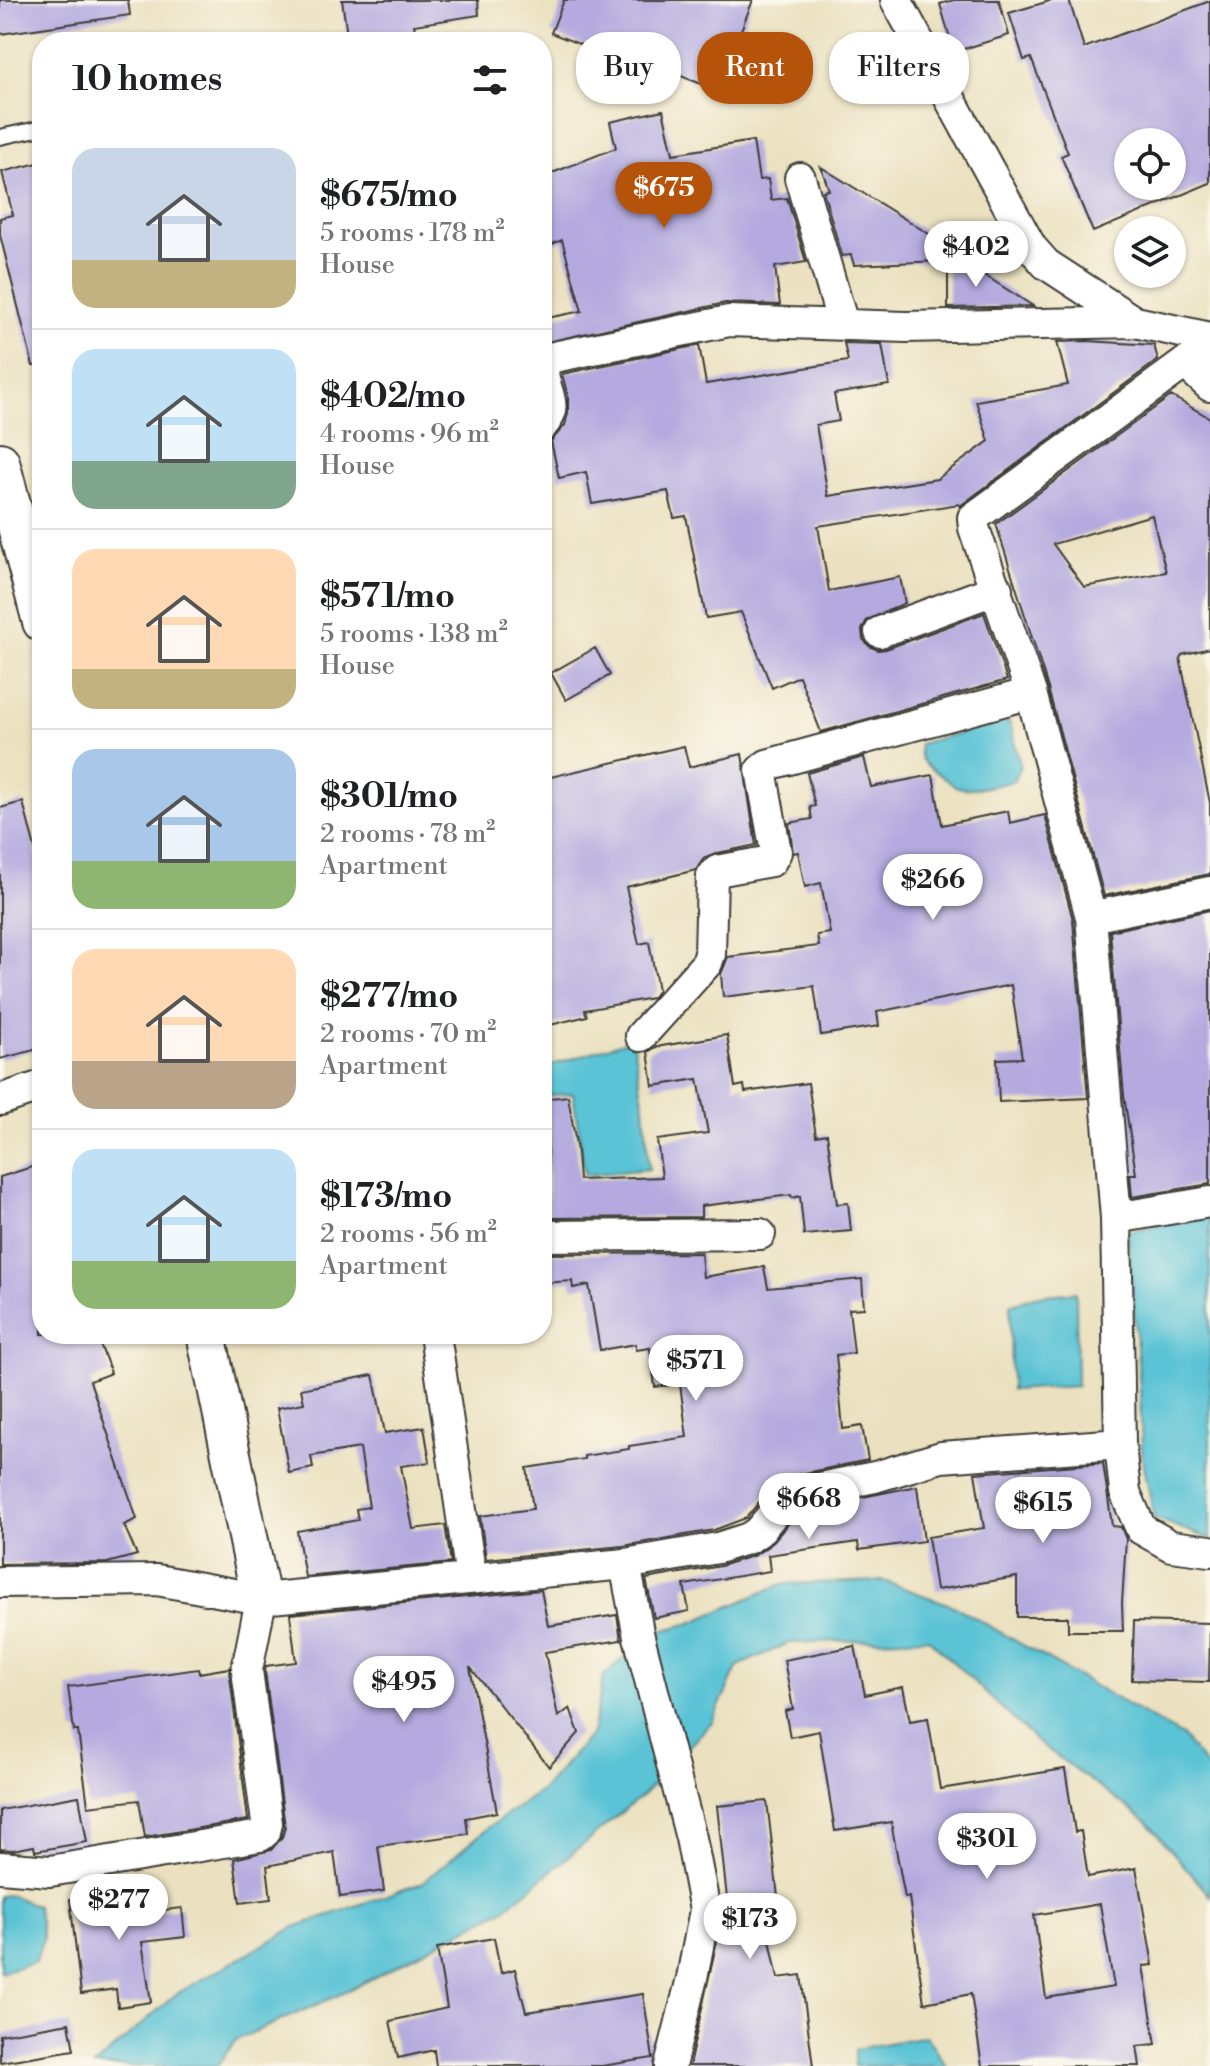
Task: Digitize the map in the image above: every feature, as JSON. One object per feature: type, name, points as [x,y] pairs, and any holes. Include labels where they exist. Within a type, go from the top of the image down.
[{"type":"street","points":[[896,0],[1031,247],[1046,264],[1135,322]]},
{"type":"street","points":[[800,178],[843,324]]},
{"type":"street","points":[[552,358],[713,323],[906,327],[1135,322],[1210,338]]},
{"type":"street","points":[[1210,386],[1198,358],[973,518],[1031,693],[1091,917],[1116,1218],[1120,1444],[1125,1492],[1141,1529],[1171,1546],[1210,1551]]},
{"type":"street","points":[[0,462],[32,584]]},
{"type":"street","points":[[880,632],[997,589]]},
{"type":"street","points":[[641,1036],[707,963],[710,954],[712,876],[717,871],[771,861],[776,852],[761,770],[767,765],[1031,693]]},
{"type":"street","points":[[1091,917],[1210,892]]},
{"type":"street","points":[[0,1100],[32,1089]]},
{"type":"street","points":[[1116,1218],[1210,1202]]},
{"type":"street","points":[[552,1236],[760,1234]]},
{"type":"street","points":[[0,1867],[50,1871],[260,1836],[265,1832],[267,1823],[247,1670],[261,1599],[208,1344]]},
{"type":"street","points":[[436,1344],[471,1578]]},
{"type":"street","points":[[0,1582],[157,1580],[261,1599],[625,1564],[718,1548],[749,1538],[758,1532],[790,1494],[875,1477],[941,1457],[1120,1444]]},
{"type":"street","points":[[625,1564],[639,1637],[691,1838],[705,1910],[692,1978],[664,2065]]},
{"type":"lane","points":[[0,137],[32,130]]},
{"type":"water","points":[[1004,721],[1010,723],[1020,765],[1014,781],[966,789],[955,786],[924,763],[920,756],[919,744]]},
{"type":"water","points":[[632,1039],[644,1106],[649,1169],[585,1175],[573,1093],[552,1096],[552,1065]]},
{"type":"water","points":[[1210,1215],[1210,1539],[1154,1518],[1142,1455],[1128,1231]]},
{"type":"water","points":[[1076,1292],[1077,1386],[1011,1390],[1010,1305],[1034,1296]]},
{"type":"water","points":[[884,1581],[956,1607],[1182,1736],[1210,1772],[1210,1896],[1148,1823],[1035,1740],[928,1638],[789,1643],[738,1666],[712,1722],[644,1794],[506,1908],[350,1990],[236,2040],[217,2066],[94,2066],[176,1994],[295,1927],[422,1883],[489,1827],[542,1790],[592,1733],[604,1675],[653,1633],[691,1623],[782,1584]]},
{"type":"water","points":[[10,1895],[37,1906],[43,1939],[35,1962],[2,1972],[0,1896]]},
{"type":"water","points":[[926,2036],[947,2066],[855,2066],[855,2049]]},
{"type":"building","points":[[0,0],[128,0],[130,15],[0,34]]},
{"type":"building","points":[[342,0],[478,0],[479,15],[414,25],[415,32],[347,32]]},
{"type":"building","points":[[564,0],[753,0],[740,32],[697,32],[697,82],[681,76],[681,32],[576,32],[576,43],[552,32]]},
{"type":"building","points":[[954,0],[999,0],[1009,35],[969,47],[969,32],[948,32],[940,4]]},
{"type":"building","points":[[1053,0],[1069,0],[1084,48],[1210,1],[1210,183],[1186,193],[1186,128],[1114,128],[1114,200],[1169,200],[1131,216],[1114,216],[1114,223],[1093,232],[1061,156],[1068,153],[1031,58],[1024,60],[1009,13]]},
{"type":"building","points":[[663,110],[673,154],[753,141],[759,180],[768,179],[771,200],[787,198],[806,262],[775,267],[780,305],[725,303],[552,341],[552,317],[582,311],[562,240],[552,244],[552,173],[616,148],[610,122]]},
{"type":"building","points":[[32,164],[32,362],[0,235],[0,218],[13,215],[2,172]]},
{"type":"building","points":[[821,167],[945,244],[939,261],[854,265],[851,255],[842,256],[823,191],[829,190]]},
{"type":"building","points":[[948,252],[1033,306],[948,308]]},
{"type":"building","points":[[1057,342],[1154,345],[1158,360],[960,506],[818,526],[829,591],[900,577],[905,603],[867,620],[862,630],[863,639],[869,646],[886,649],[984,613],[1007,680],[821,732],[799,676],[772,688],[741,612],[706,618],[686,516],[674,518],[668,491],[592,504],[586,472],[559,478],[552,440],[565,425],[568,413],[568,397],[562,374],[699,345],[706,384],[848,361],[844,343],[882,344],[889,385],[834,394],[839,421],[816,425],[828,496],[937,479],[989,441],[976,401],[1068,385]]},
{"type":"building","points":[[1171,396],[1210,418],[1210,648],[1180,658],[1210,803],[1210,874],[1104,896],[1048,688],[996,524]],"holes":[[[1152,515],[1166,572],[1084,587],[1053,544]]]},
{"type":"building","points":[[595,648],[610,675],[566,700],[552,672]]},
{"type":"building","points":[[684,746],[689,767],[742,754],[756,845],[713,854],[704,858],[696,870],[626,887],[639,944],[649,942],[658,990],[652,998],[585,1010],[587,1016],[552,1025],[552,777]]},
{"type":"building","points":[[864,757],[871,787],[933,775],[942,825],[1008,811],[1010,823],[1045,815],[1073,920],[1088,1098],[999,1102],[997,1059],[1022,1058],[1011,985],[877,1012],[879,1026],[821,1035],[814,986],[723,997],[721,974],[728,957],[819,946],[817,935],[830,933],[821,883],[805,887],[798,852],[793,853],[789,823],[812,819],[810,807],[815,806],[807,773]]},
{"type":"building","points":[[23,802],[32,837],[32,1051],[0,1059],[0,808]]},
{"type":"building","points":[[1210,910],[1210,1184],[1132,1197],[1130,1174],[1136,1174],[1124,1096],[1110,931]]},
{"type":"building","points":[[727,1035],[735,1087],[744,1085],[745,1092],[808,1083],[816,1136],[827,1134],[837,1204],[848,1203],[851,1231],[804,1235],[800,1196],[792,1198],[791,1195],[701,1206],[701,1217],[552,1218],[552,1098],[568,1096],[579,1180],[662,1177],[657,1140],[708,1133],[698,1079],[653,1086],[648,1052],[656,1047]]},
{"type":"building","points":[[32,1167],[32,1344],[100,1344],[111,1373],[90,1381],[137,1519],[124,1525],[137,1555],[107,1563],[0,1564],[0,1177]]},
{"type":"building","points":[[701,1253],[703,1277],[764,1267],[768,1288],[862,1279],[864,1308],[849,1309],[854,1353],[836,1355],[843,1429],[862,1426],[868,1460],[786,1477],[776,1482],[746,1518],[714,1530],[623,1546],[486,1559],[480,1516],[533,1509],[527,1468],[687,1437],[680,1384],[655,1387],[650,1348],[636,1350],[636,1344],[600,1350],[589,1285],[573,1288],[572,1281],[552,1282],[552,1254]]},
{"type":"building","points":[[373,1375],[385,1433],[424,1427],[430,1462],[401,1466],[413,1529],[445,1525],[451,1563],[305,1577],[297,1531],[358,1520],[356,1509],[369,1507],[360,1448],[311,1456],[313,1468],[289,1473],[277,1408],[304,1403],[301,1389]]},
{"type":"building","points":[[1103,1463],[1112,1526],[1121,1527],[1126,1539],[1123,1631],[1068,1631],[1068,1617],[1017,1617],[1017,1577],[936,1590],[928,1537],[984,1528],[975,1473]]},
{"type":"building","points":[[917,1486],[924,1541],[859,1550],[858,1542],[768,1555],[770,1571],[684,1585],[689,1611],[654,1618],[646,1579],[721,1566],[755,1555],[771,1544],[800,1510]]},
{"type":"building","points":[[541,1590],[548,1626],[617,1615],[621,1640],[545,1652],[558,1717],[570,1708],[579,1733],[549,1767],[470,1667],[497,1812],[466,1818],[468,1834],[378,1846],[384,1891],[340,1897],[334,1852],[267,1866],[271,1899],[240,1903],[234,1859],[271,1850],[282,1837],[285,1827],[265,1671],[266,1666],[296,1662],[290,1614]]},
{"type":"building","points":[[1134,1621],[1210,1623],[1209,1682],[1132,1680]]},
{"type":"building","points":[[855,1646],[865,1695],[903,1687],[910,1721],[928,1718],[940,1789],[1065,1769],[1075,1832],[1081,1831],[1088,1877],[1136,1868],[1153,1965],[1143,1966],[1156,2044],[1137,2046],[1140,2066],[982,2066],[971,1994],[924,2003],[909,1897],[905,1898],[891,1822],[835,1831],[819,1731],[790,1737],[785,1711],[793,1709],[784,1660]],"holes":[[[1100,1904],[1114,1987],[1046,1998],[1034,1915]]]},
{"type":"building","points":[[229,1668],[248,1820],[145,1837],[139,1800],[88,1806],[78,1731],[74,1731],[68,1687],[198,1669],[199,1673]]},
{"type":"building","points":[[79,1796],[87,1842],[35,1851],[34,1846],[0,1849],[0,1810]]},
{"type":"building","points":[[767,1801],[779,1906],[763,1907],[778,1978],[801,1975],[813,2066],[689,2066],[721,1923],[730,1926],[717,1806]]},
{"type":"building","points":[[146,1889],[148,1912],[182,1908],[185,1937],[142,1942],[151,2002],[118,2007],[116,1989],[81,1994],[70,1899]]},
{"type":"building","points":[[494,1938],[501,1973],[515,1969],[526,2012],[643,1994],[653,2058],[602,2066],[436,2066],[434,2050],[398,2058],[390,2021],[447,2008],[437,1948]]},
{"type":"building","points":[[69,2023],[74,2050],[0,2062],[0,2035]]}]
